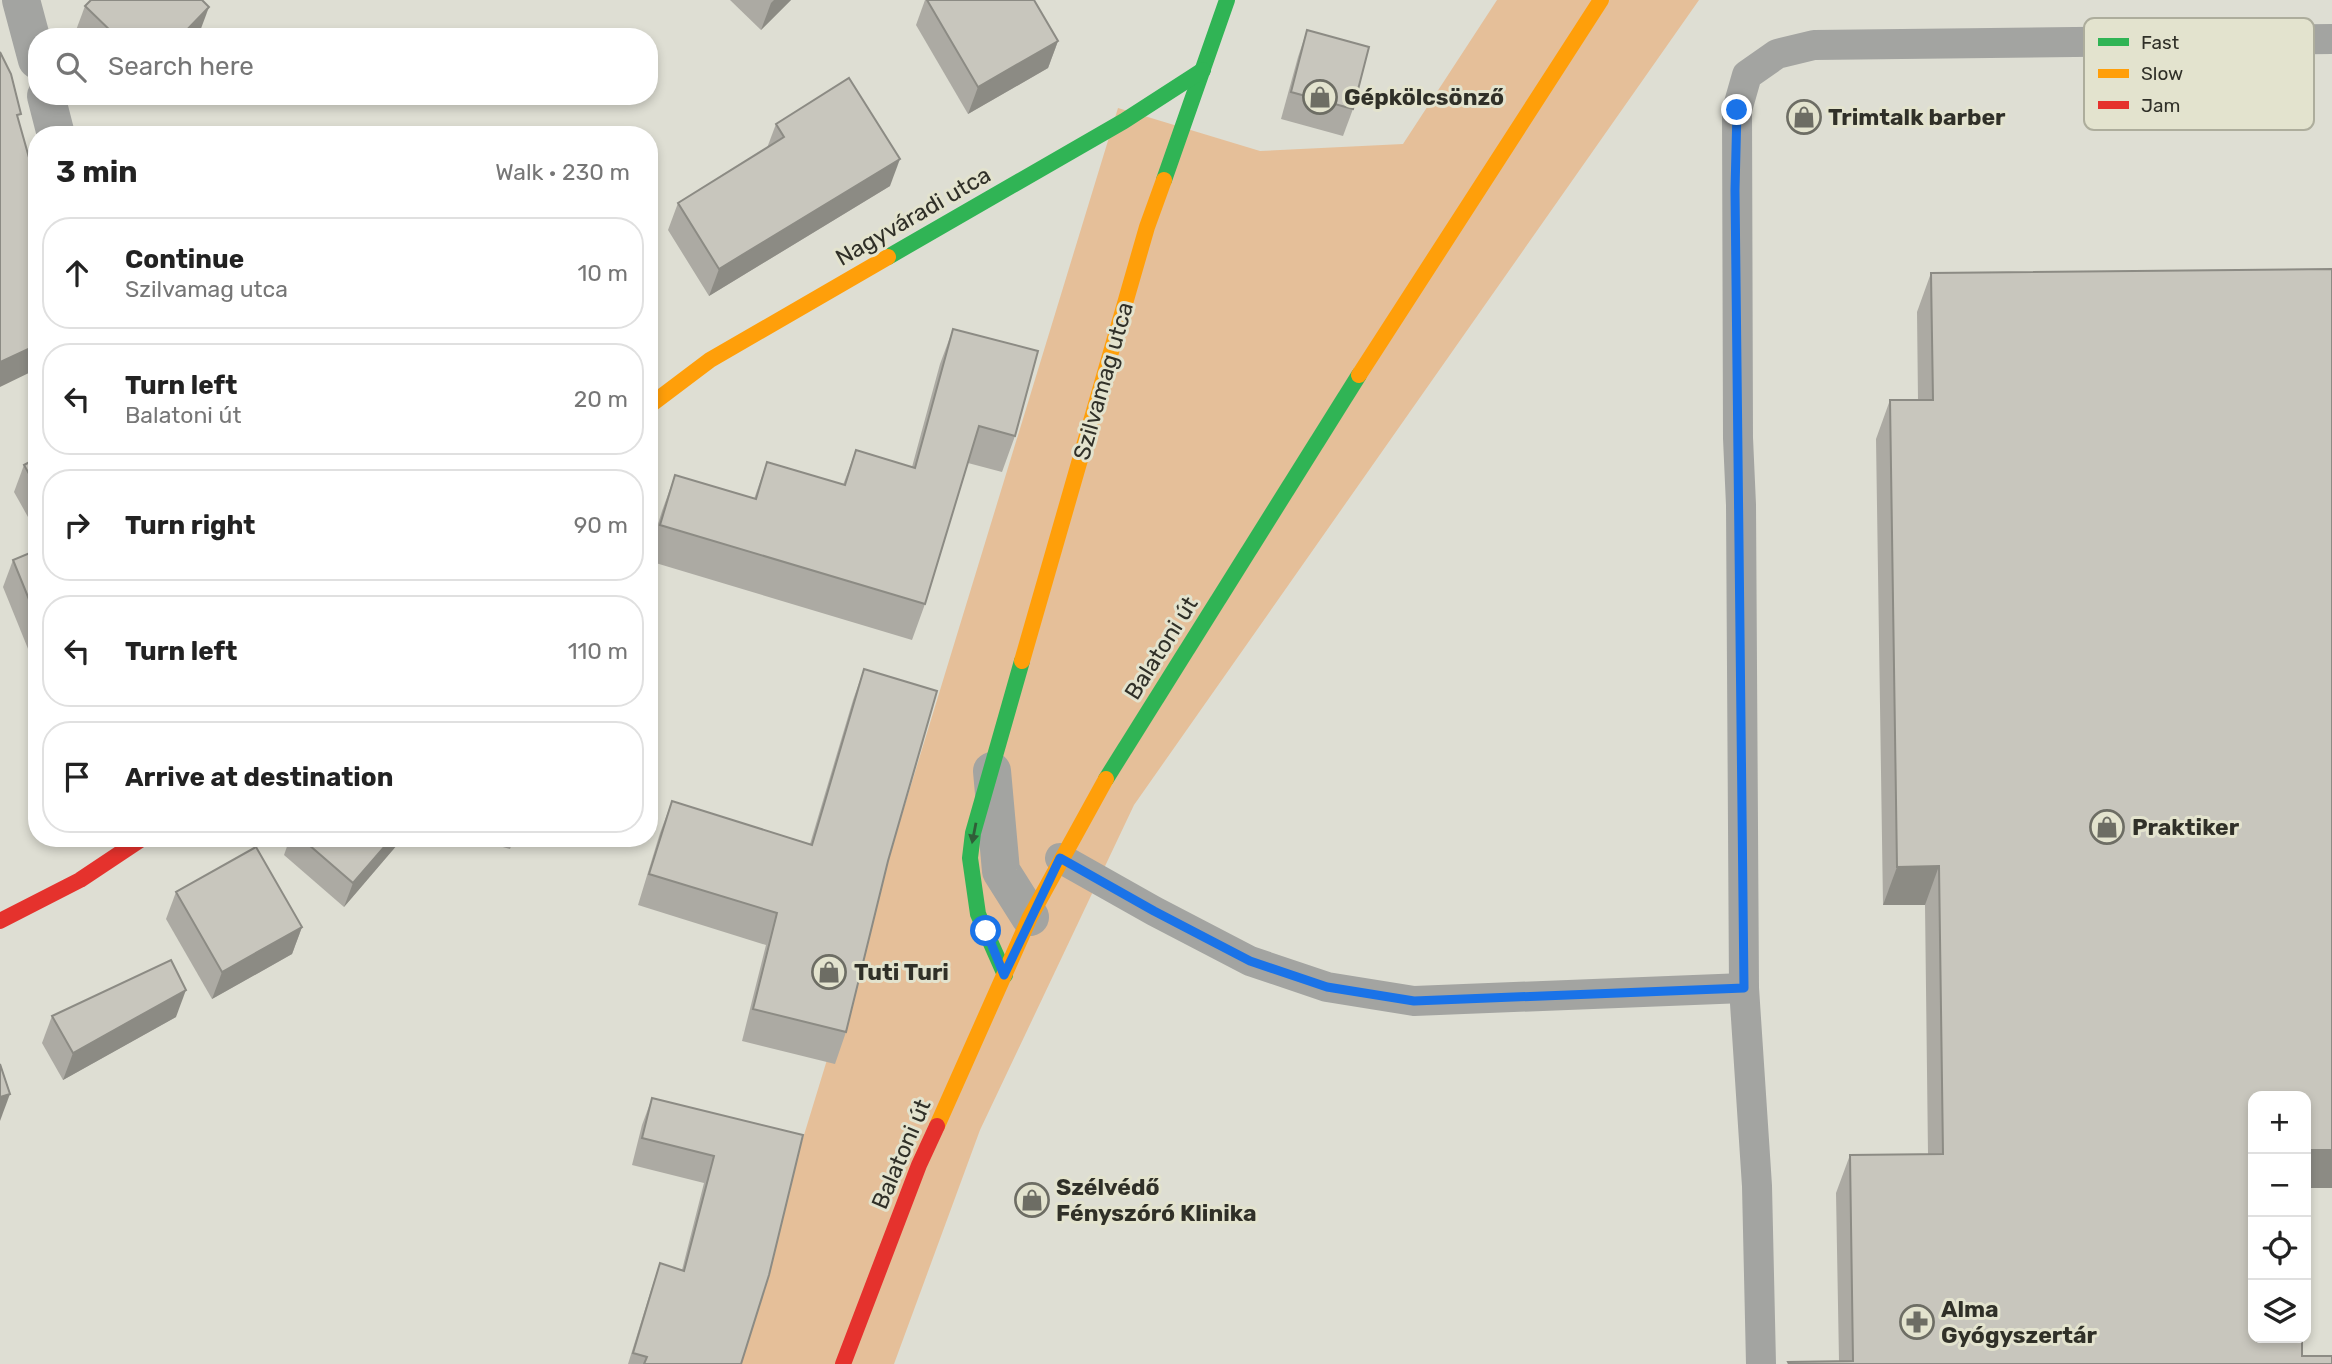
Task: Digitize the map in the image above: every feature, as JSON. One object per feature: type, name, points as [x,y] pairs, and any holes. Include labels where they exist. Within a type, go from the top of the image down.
[{"type":"street","points":[[21,0],[28,28]]},
{"type":"street","name":"Szilvamag utca","points":[[1004,975],[978,914],[970,858],[972,833],[1147,227],[1227,0]]},
{"type":"street","name":"Balatoni út","points":[[843,1364],[919,1165],[1030,917],[1060,858],[1098,791],[1388,329],[1601,0]]},
{"type":"street","name":"Nagyváradi utca","points":[[658,399],[710,360],[1124,121],[1203,70]]},
{"type":"street","points":[[48,105],[54,126]]},
{"type":"street","name":"Szilvamag utca","points":[[992,767],[1001,871],[1030,917]]},
{"type":"street","points":[[0,921],[80,880],[130,847]]},
{"type":"lane","points":[[2314,38],[2332,38]]},
{"type":"lane","points":[[1761,1364],[1757,1186],[1744,988],[1735,190],[1737,110],[1747,75],[1777,54],[1814,45],[2084,41]]},
{"type":"lane","points":[[1060,858],[1250,961],[1327,987],[1414,1001],[1744,988]]},
{"type":"shaded area","points":[[1497,0],[1699,0],[1134,805],[980,1130],[894,1364],[734,1364],[1118,108],[1260,151],[1403,144]]},
{"type":"building","points":[[91,0],[202,0],[209,7],[189,28],[108,28],[85,6]]},
{"type":"building","points":[[927,0],[1034,0],[1058,41],[978,87]]},
{"type":"building","points":[[1307,30],[1369,47],[1353,109],[1291,92]]},
{"type":"building","points":[[0,52],[11,74],[21,114],[17,115],[28,154],[28,349],[0,362]]},
{"type":"building","points":[[849,78],[900,159],[719,269],[678,203],[784,137],[776,124]]},
{"type":"building","name":"Praktiker","points":[[2332,269],[2332,1150],[2311,1150],[2311,1091],[2248,1091],[2248,1343],[2302,1343],[2302,1356],[2332,1356],[2332,1364],[1788,1362],[1853,1361],[1850,1155],[1943,1154],[1939,866],[1897,867],[1890,400],[1933,400],[1931,273]]},
{"type":"building","points":[[953,329],[1038,351],[1015,436],[979,426],[925,604],[660,525],[675,475],[756,499],[767,462],[845,485],[856,450],[915,468]]},
{"type":"building","points":[[28,554],[28,597],[13,560]]},
{"type":"building","points":[[864,669],[937,691],[888,861],[846,1032],[753,1009],[777,913],[649,874],[672,801],[812,845]]},
{"type":"building","points":[[256,847],[302,927],[222,972],[176,892]]},
{"type":"building","points":[[311,847],[384,847],[353,883]]},
{"type":"building","points":[[171,960],[186,990],[73,1053],[52,1016]]},
{"type":"building","points":[[0,1064],[10,1094],[0,1097]]},
{"type":"building","points":[[652,1098],[803,1135],[769,1275],[741,1364],[644,1364],[647,1357],[633,1353],[660,1263],[684,1271],[714,1156],[642,1138]]},
{"type":"traffic: fast","points":[[1164,180],[1227,0]]},
{"type":"traffic: fast","points":[[888,257],[1124,121],[1203,70]]},
{"type":"traffic: fast","points":[[1106,779],[1359,375]]},
{"type":"traffic: fast","points":[[1005,975],[978,914],[970,858],[973,833],[1022,661]]},
{"type":"traffic: slow","points":[[1359,375],[1601,0]]},
{"type":"traffic: slow","points":[[1022,661],[1147,227],[1164,180]]},
{"type":"traffic: slow","points":[[658,399],[710,360],[888,257]]},
{"type":"traffic: slow","points":[[937,1126],[1030,917],[1106,779]]},
{"type":"traffic: jam","points":[[0,921],[80,880],[130,847]]},
{"type":"traffic: jam","points":[[843,1364],[919,1165],[937,1126]]},
{"type":"place","name":"Gépkölcsönző","points":[[1320,97]]},
{"type":"place","name":"Trimtalk barber","points":[[1804,117]]},
{"type":"place","name":"Praktiker","points":[[2107,827]]},
{"type":"place","name":"Tuti Turi","points":[[829,972]]},
{"type":"place","name":"Szélvédő Fényszóró Klinika","points":[[1032,1200]]},
{"type":"place","name":"Alma Gyógyszertár","points":[[1917,1322]]},
{"type":"route","points":[[986,931],[1004,975],[1060,858],[1250,961],[1327,987],[1414,1001],[1744,988],[1741,505],[1735,190],[1737,110]]}]
